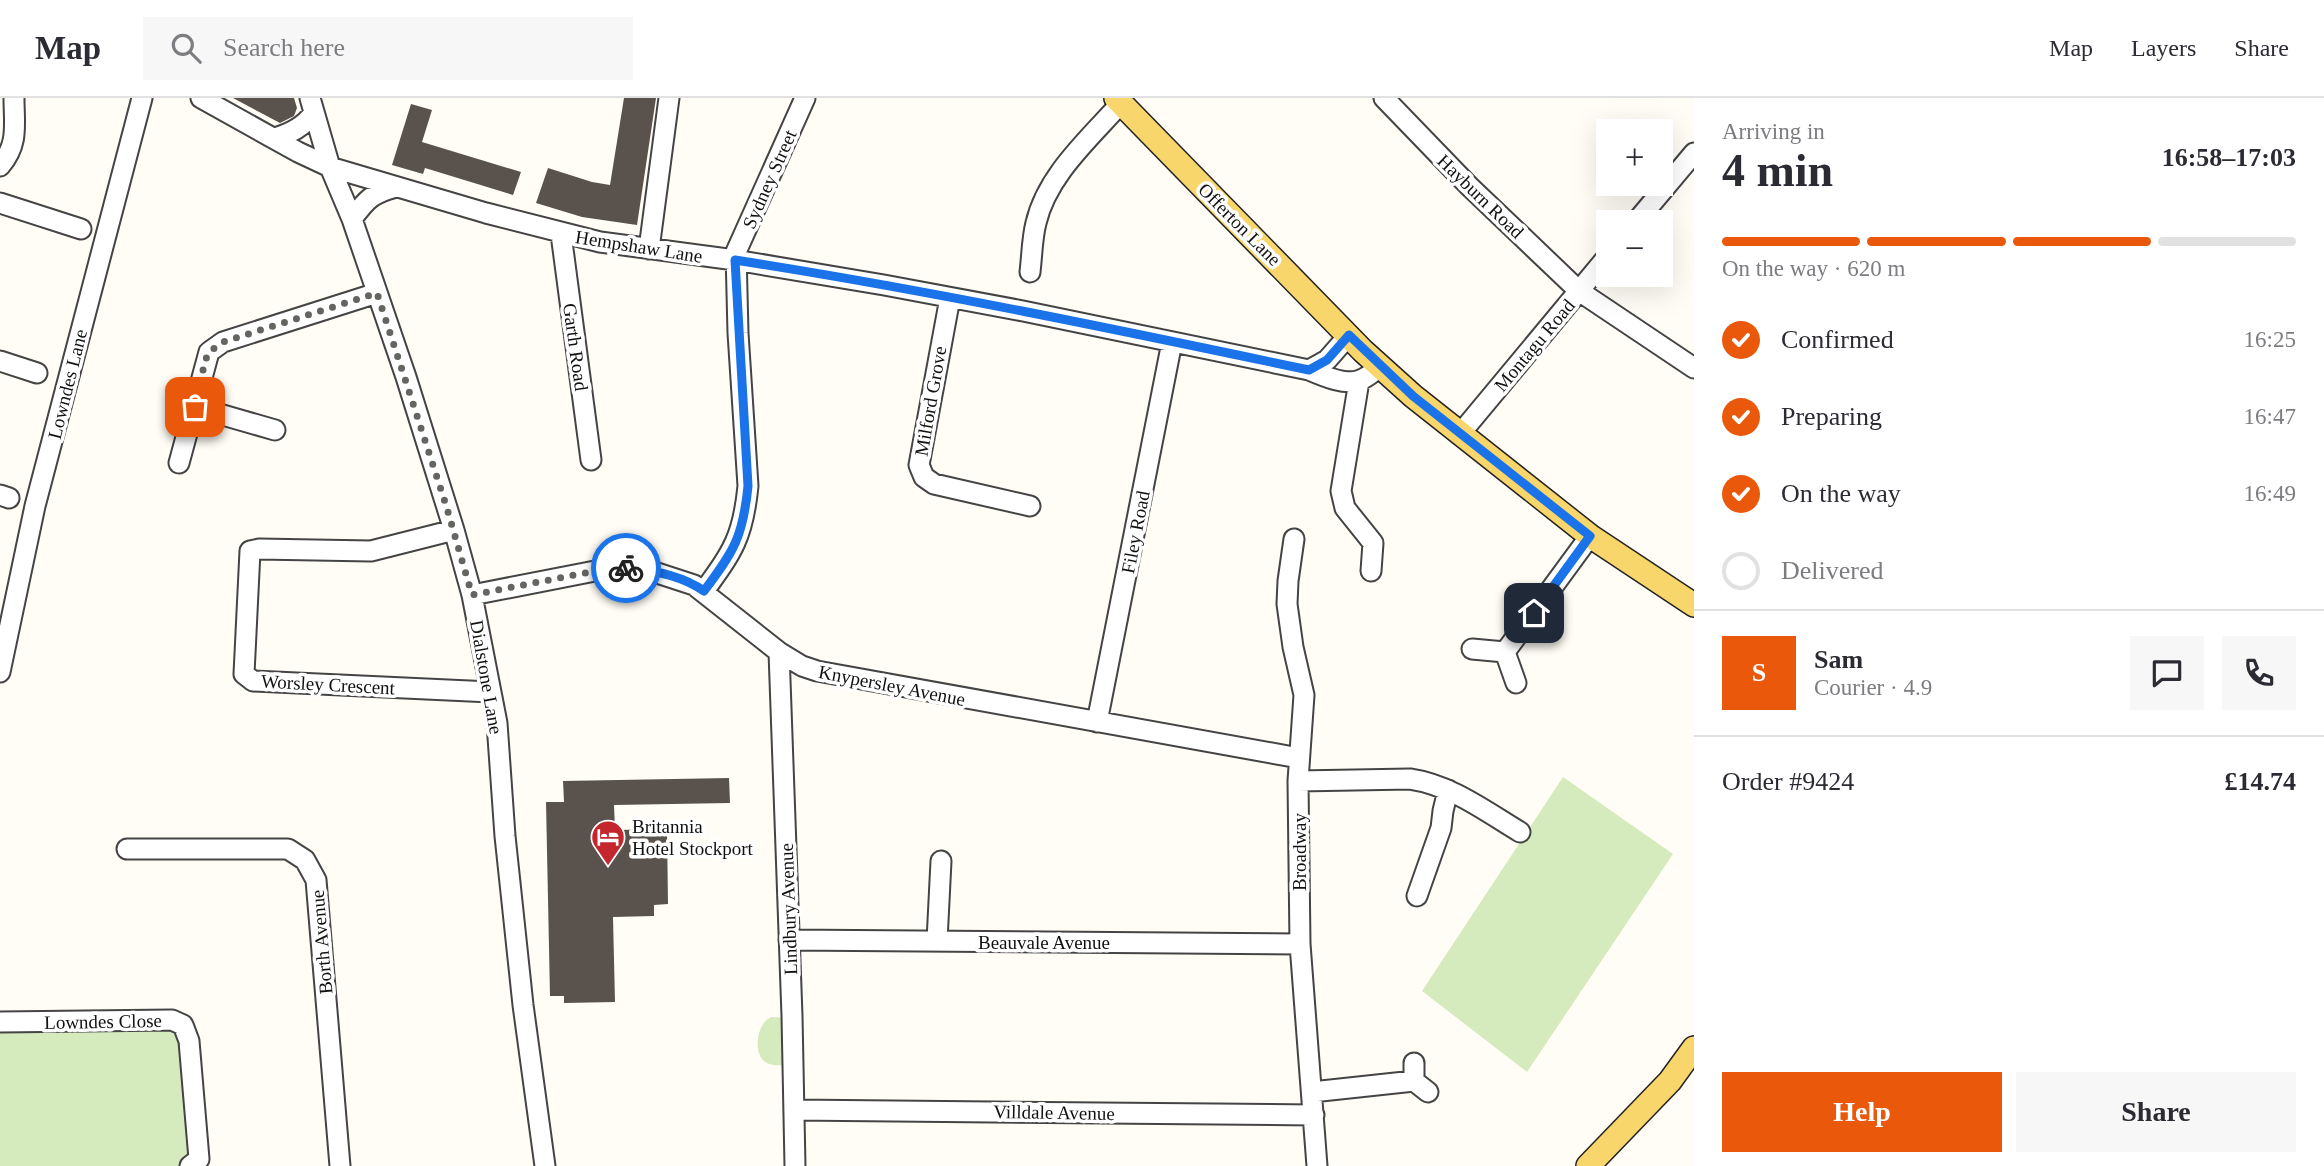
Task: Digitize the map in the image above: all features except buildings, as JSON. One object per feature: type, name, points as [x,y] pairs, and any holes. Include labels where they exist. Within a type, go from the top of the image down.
[{"type":"main road","name":"Offerton Lane","points":[[1119,101],[1364,351],[1460,434],[1590,536],[1694,606]]},
{"type":"main road","points":[[1588,1166],[1670,1082],[1694,1048]]},
{"type":"street","points":[[0,166],[12,149],[15,135],[13,98]]},
{"type":"street","name":"Lowndes Lane","points":[[1,665],[35,506],[142,98]]},
{"type":"street","name":"Hempshaw Lane","points":[[201,98],[330,167],[561,234],[825,274],[1309,370],[1324,377],[1359,381]]},
{"type":"street","points":[[649,249],[669,98]]},
{"type":"street","name":"Sydney Street","points":[[735,260],[736,252],[805,98]]},
{"type":"street","name":"Hayburn Road","points":[[1384,98],[1469,186],[1580,291],[1694,368]]},
{"type":"street","points":[[1030,272],[1036,222],[1048,192],[1065,166],[1119,101]]},
{"type":"street","points":[[275,138],[306,124],[312,106]]},
{"type":"street","name":"Dialstone Lane","points":[[312,106],[330,167],[352,219],[377,293],[454,530],[472,595],[497,723],[505,836],[523,1005],[545,1166]]},
{"type":"street","points":[[1647,210],[1693,157]]},
{"type":"street","points":[[352,219],[373,194],[396,187]]},
{"type":"street","points":[[0,204],[81,229]]},
{"type":"street","name":"Garth Road","points":[[561,234],[591,460]]},
{"type":"street","points":[[704,591],[737,542],[746,508],[748,486],[735,260]]},
{"type":"street","name":"Montagu Road","points":[[1460,434],[1596,271]]},
{"type":"street","points":[[179,463],[209,352],[223,342],[377,293]]},
{"type":"street","name":"Milford Grove","points":[[950,298],[919,465],[924,477],[934,484],[1030,506]]},
{"type":"street","name":"Filey Road","points":[[1097,722],[1172,342]]},
{"type":"street","points":[[1309,370],[1327,360],[1364,351],[1341,491],[1345,508],[1373,543],[1371,571]]},
{"type":"street","points":[[0,360],[37,373]]},
{"type":"street","points":[[195,407],[275,430]]},
{"type":"street","name":"Worsley Crescent","points":[[454,530],[371,551],[250,551],[244,674],[253,681],[491,692]]},
{"type":"street","points":[[1505,652],[1590,536]]},
{"type":"street","name":"Broadway","points":[[1294,539],[1287,604],[1304,695],[1298,782],[1300,944],[1317,1166]]},
{"type":"street","name":"Knypersley Avenue","points":[[472,595],[621,567],[649,570],[704,591],[746,628],[802,666],[842,677],[1299,758]]},
{"type":"street","points":[[1472,649],[1505,652]]},
{"type":"street","name":"Lindbury Avenue","points":[[779,652],[795,1166]]},
{"type":"street","points":[[1505,652],[1516,683]]},
{"type":"street","points":[[1298,782],[1410,779],[1436,784],[1520,832]]},
{"type":"street","points":[[1417,896],[1435,850],[1448,790]]},
{"type":"street","name":"Borth Avenue","points":[[127,849],[288,849],[305,860],[316,880],[340,1166]]},
{"type":"street","points":[[937,941],[941,860]]},
{"type":"street","name":"Beauvale Avenue","points":[[789,940],[1300,944]]},
{"type":"street","name":"Lowndes Close","points":[[0,1022],[172,1020],[183,1025],[189,1041],[199,1159],[190,1166]]},
{"type":"street","points":[[1312,1092],[1419,1078]]},
{"type":"street","name":"Villdale Avenue","points":[[794,1110],[1314,1115]]},
{"type":"green space","points":[[1563,777],[1673,854],[1527,1072],[1422,991]]},
{"type":"green space","points":[[771,1017],[791,1018],[792,1065],[770,1064],[764,1061],[758,1051],[762,1025]]},
{"type":"green space","points":[[0,1022],[183,1025],[190,1166],[0,1166]]},
{"type":"way so far","points":[[195,407],[205,361],[209,352],[223,342],[377,293],[406,377],[472,595],[595,571],[626,568]]},
{"type":"place","name":"Britannia Hotel Stockport","points":[[608,867]]},
{"type":"route","points":[[626,568],[649,570],[670,576],[704,591],[737,542],[746,508],[748,486],[735,260],[1023,311],[1309,370],[1327,360],[1349,335],[1413,396],[1590,536],[1534,613]]}]
